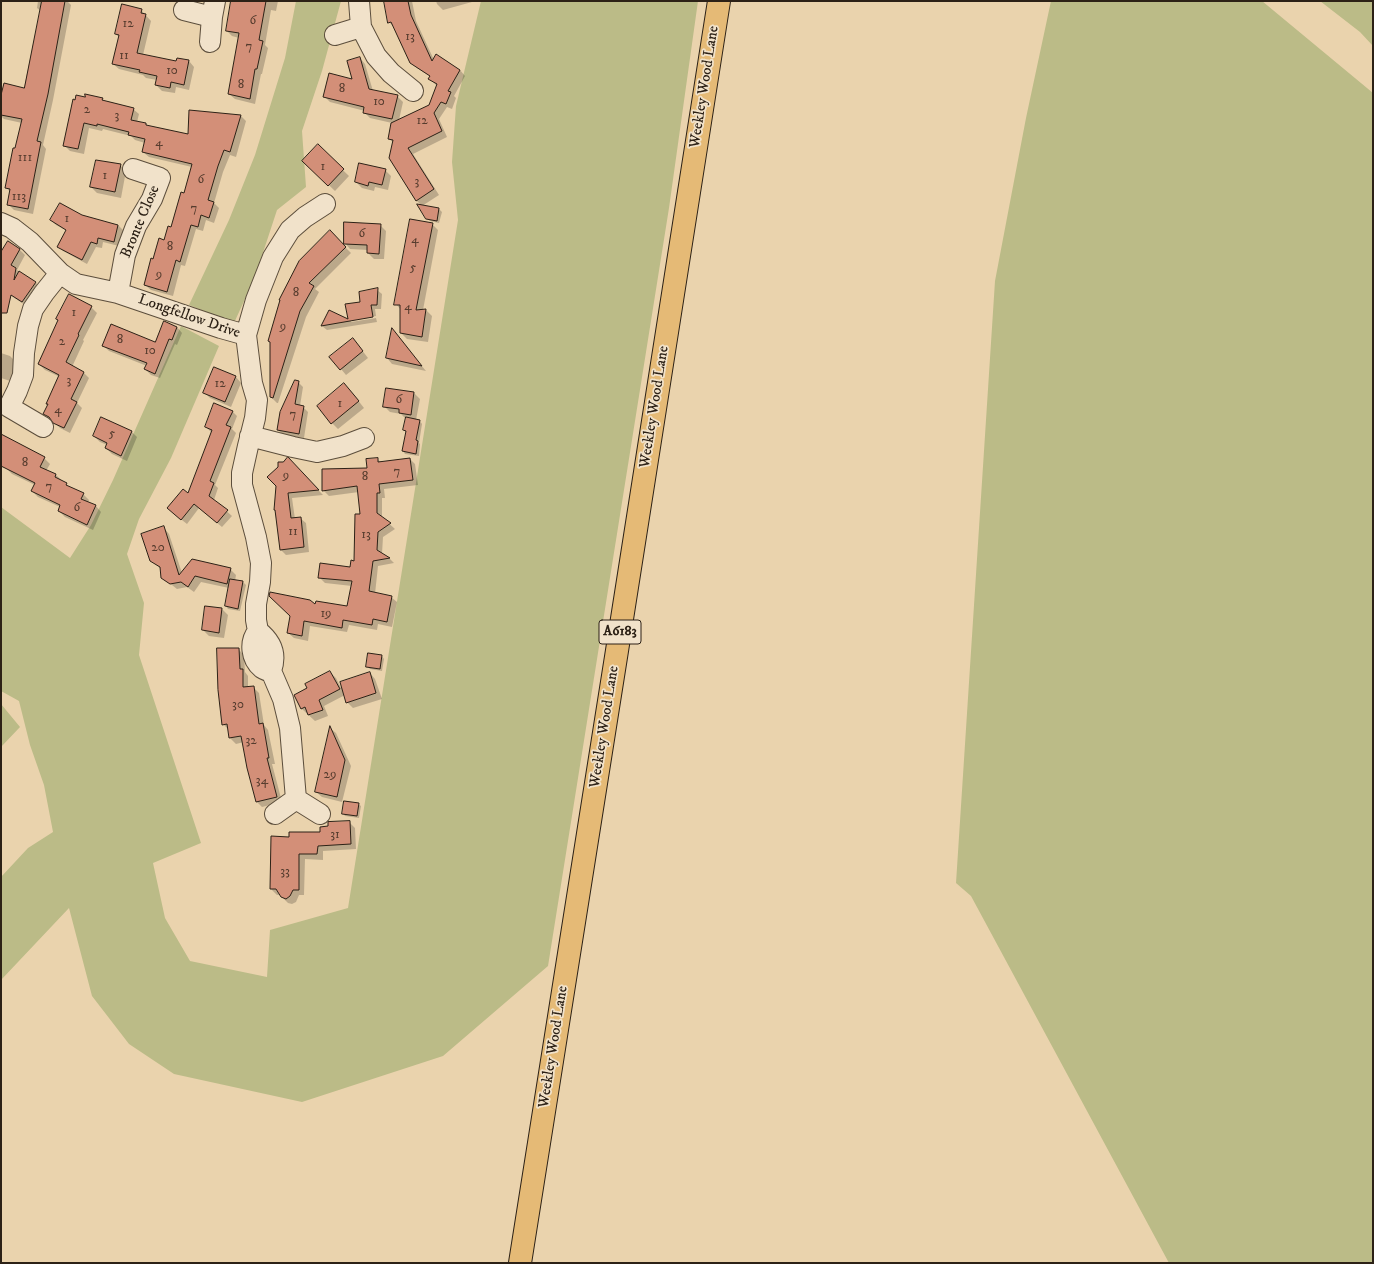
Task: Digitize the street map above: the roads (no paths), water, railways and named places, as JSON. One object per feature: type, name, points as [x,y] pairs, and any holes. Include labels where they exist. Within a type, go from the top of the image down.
[{"type":"main road","name":"Weekley Wood Lane","points":[[520,1263],[719,1]]},
{"type":"street","points":[[359,1],[360,28],[376,56],[391,73],[413,92]]},
{"type":"street","points":[[184,10],[213,9],[210,42]]},
{"type":"street","points":[[335,35],[360,28]]},
{"type":"street","name":"Bronte Close","points":[[118,293],[125,255],[136,226],[152,199],[160,178],[133,169]]},
{"type":"street","points":[[246,335],[256,300],[273,257],[290,230],[305,217],[325,204]]},
{"type":"street","name":"Longfellow Drive","points":[[1,223],[12,228],[30,242],[60,273],[76,284],[118,293],[246,335],[252,384],[257,400],[255,418],[242,473],[242,485],[256,537],[261,563],[260,582],[256,604],[258,631],[253,636],[252,643],[257,662],[263,669],[272,671],[283,699],[290,728],[296,799]]},
{"type":"street","points":[[43,427],[9,407],[23,375],[24,353],[28,326],[33,309],[60,273]]},
{"type":"street","points":[[250,436],[317,452],[343,446],[364,438]]},
{"type":"street","points":[[275,814],[296,799],[320,814]]}]
